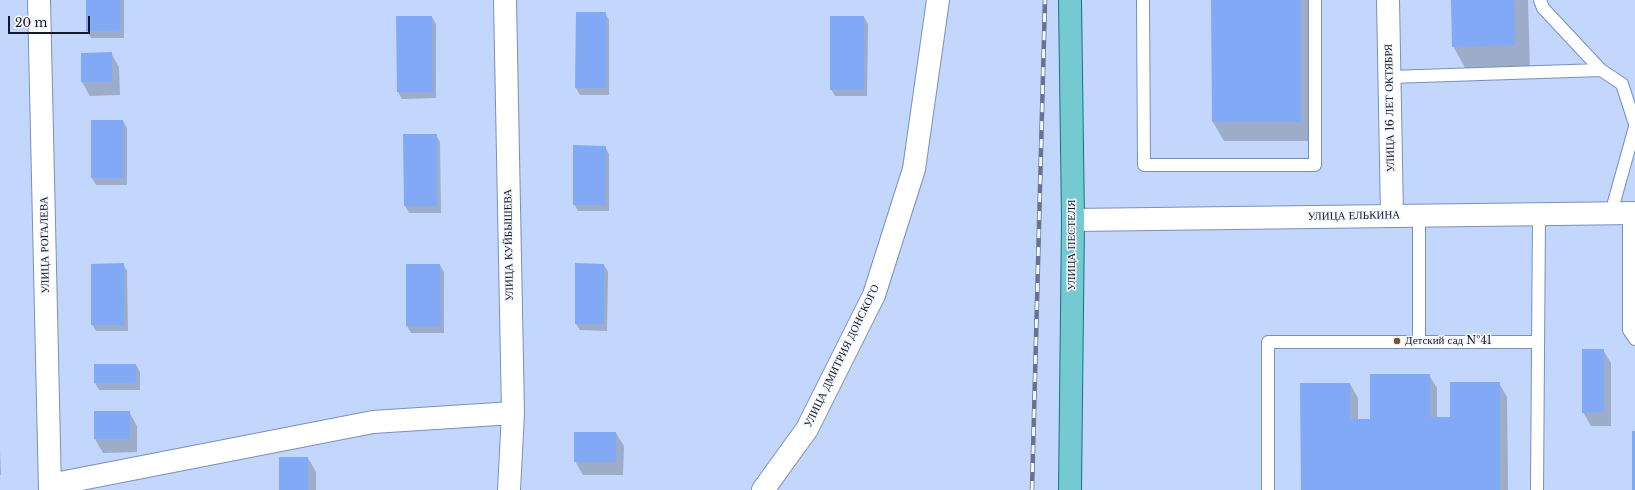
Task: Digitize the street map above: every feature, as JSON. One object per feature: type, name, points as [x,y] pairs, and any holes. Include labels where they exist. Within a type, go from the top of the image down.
[{"type":"main road","name":"УЛИЦА ПЕСТЕЛЯ","points":[[1070,0],[1073,220],[1070,490]]},
{"type":"street","name":"УЛИЦА РОГАЛЕВА","points":[[40,0],[50,487]]},
{"type":"street","name":"УЛИЦА КУЙБЫШЕВА","points":[[505,0],[513,413],[509,490]]},
{"type":"street","name":"УЛИЦА ДМИТРИЯ ДОНСКОГО","points":[[763,490],[807,429],[874,295],[914,169],[938,0]]},
{"type":"street","name":"УЛИЦА 16 ЛЕТ ОКТЯБРЯ","points":[[1388,0],[1392,215]]},
{"type":"street","name":"УЛИЦА ЕЛЬКИНА","points":[[1073,220],[1625,213]]},
{"type":"street","points":[[50,487],[373,422],[513,413]]},
{"type":"lane","points":[[1143,0],[1144,165],[1315,165],[1315,0]]},
{"type":"lane","points":[[1540,0],[1543,8],[1601,70],[1622,84],[1635,124]]},
{"type":"lane","points":[[1390,77],[1601,70]]},
{"type":"lane","points":[[1635,127],[1625,213],[1629,330],[1635,339]]},
{"type":"lane","points":[[1537,490],[1539,214]]},
{"type":"lane","points":[[1419,216],[1419,342]]},
{"type":"lane","points":[[1268,490],[1268,342],[1537,342]]},
{"type":"building","points":[[86,0],[120,0],[120,31],[86,31]]},
{"type":"building","points":[[1211,0],[1301,0],[1301,122],[1212,122]]},
{"type":"building","points":[[1451,0],[1514,0],[1515,45],[1452,47]]},
{"type":"building","points":[[576,12],[606,12],[606,88],[575,88]]},
{"type":"building","points":[[396,16],[432,16],[433,92],[397,92]]},
{"type":"building","points":[[830,16],[864,16],[864,90],[830,90]]},
{"type":"building","points":[[112,52],[112,82],[81,82],[81,53]]},
{"type":"building","points":[[91,120],[123,120],[123,178],[91,178]]},
{"type":"building","points":[[403,134],[437,134],[437,206],[404,206]]},
{"type":"building","points":[[573,145],[606,146],[605,205],[573,205]]},
{"type":"building","points":[[124,263],[124,325],[91,325],[91,264]]},
{"type":"building","points":[[575,263],[604,264],[604,324],[575,324]]},
{"type":"building","points":[[406,264],[440,264],[441,326],[406,326]]},
{"type":"building","points":[[1582,349],[1604,349],[1604,412],[1582,413]]},
{"type":"building","points":[[94,364],[136,364],[136,383],[94,383]]},
{"type":"building","points":[[1370,374],[1430,374],[1430,417],[1450,417],[1450,382],[1500,382],[1500,490],[1301,490],[1300,383],[1350,383],[1350,419],[1370,419]]},
{"type":"building","points":[[94,411],[130,411],[130,439],[94,439]]},
{"type":"building","points":[[1632,431],[1635,431],[1635,490],[1632,490]]},
{"type":"building","points":[[574,432],[616,432],[616,462],[574,462]]},
{"type":"building","points":[[279,457],[308,457],[308,490],[279,490]]},
{"type":"railway","points":[[1032,490],[1045,0]]},
{"type":"place","name":"Детский сад №41","points":[[1397,341]]}]
